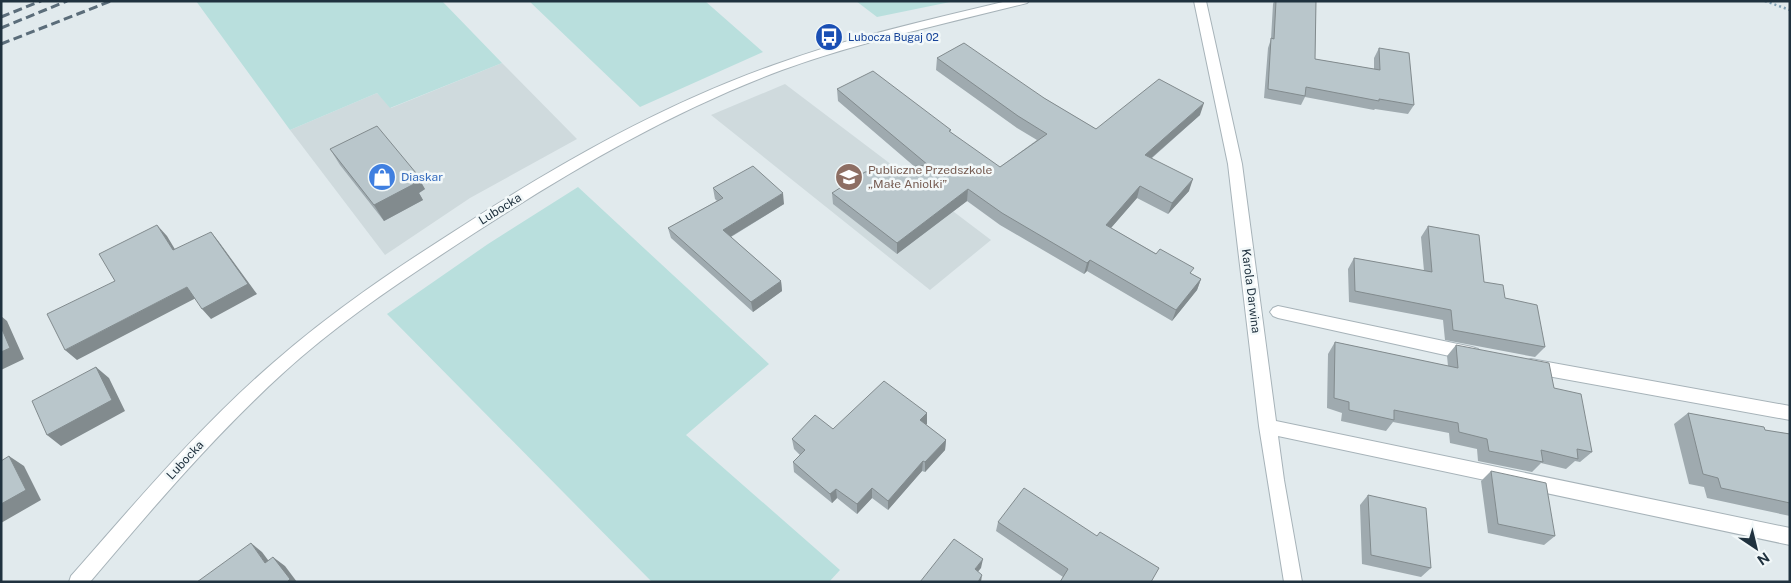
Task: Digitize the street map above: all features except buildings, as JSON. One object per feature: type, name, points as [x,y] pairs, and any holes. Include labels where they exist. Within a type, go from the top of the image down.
[{"type":"street","name":"Lubocka","points":[[78,582],[185,458],[256,388],[312,339],[381,286],[503,206],[608,145],[717,92],[769,70],[839,46],[1023,1]]},
{"type":"street","name":"Karola Darwina","points":[[1200,1],[1235,164],[1275,480],[1293,582]]},
{"type":"street","points":[[1278,312],[1486,357]]},
{"type":"street","points":[[1514,362],[1790,413]]},
{"type":"street","points":[[1268,426],[1790,537]]},
{"type":"path","points":[[1765,1],[1790,10]]},
{"type":"shaded area","points":[[502,63],[577,139],[470,198],[385,255],[290,130],[377,93],[391,108]]},
{"type":"shaded area","name":"Publiczne Przedszkole „Małe Aniolki”","points":[[785,84],[991,240],[930,290],[711,115]]},
{"type":"green space","points":[[196,1],[442,1],[502,63],[390,108],[377,93],[290,130]]},
{"type":"green space","points":[[529,1],[705,1],[763,52],[640,107]]},
{"type":"green space","points":[[856,1],[955,1],[877,17]]},
{"type":"green space","points":[[578,187],[769,364],[686,435],[840,570],[829,582],[652,582],[387,314],[488,244]]},
{"type":"railway","points":[[1,17],[41,1]]},
{"type":"railway","points":[[1,28],[67,1]]},
{"type":"railway","points":[[1,44],[111,1]]},
{"type":"place","name":"Lubocza Bugaj 02","points":[[829,37]]},
{"type":"place","name":"Diaskar","points":[[382,177]]},
{"type":"place","name":"Publiczne Przedszkole „Małe Aniolki”","points":[[849,177]]}]
